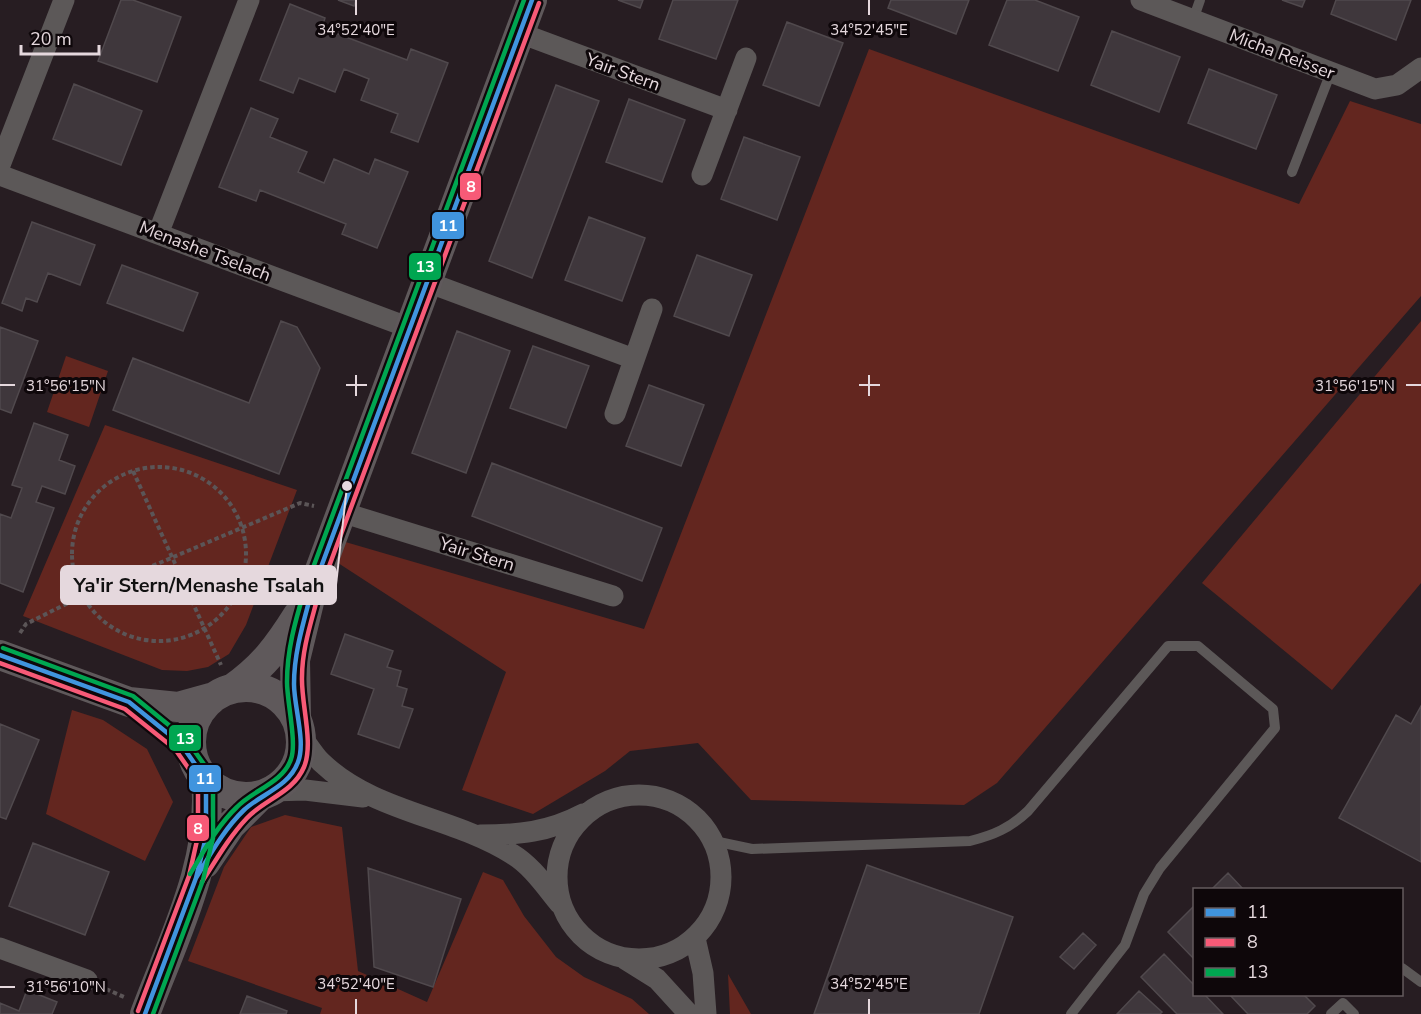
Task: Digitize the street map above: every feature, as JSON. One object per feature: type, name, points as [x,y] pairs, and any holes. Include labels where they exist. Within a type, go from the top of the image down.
[{"type":"street","points":[[0,165],[64,0]]},
{"type":"street","points":[[158,234],[249,0]]},
{"type":"street","points":[[196,878],[230,826],[266,793],[285,782],[295,769],[301,753],[295,660],[311,594],[532,0]]},
{"type":"street","name":"Micha Reisser","points":[[1141,0],[1196,10],[1331,72],[1375,89],[1397,85],[1421,68]]},
{"type":"street","name":"Yair Stern","points":[[520,33],[727,110]]},
{"type":"street","points":[[702,175],[746,58]]},
{"type":"street","name":"Menashe Tselach","points":[[0,174],[410,328]]},
{"type":"street","points":[[427,282],[634,359]]},
{"type":"street","points":[[615,414],[652,309]]},
{"type":"street","name":"Yair Stern","points":[[341,512],[614,596]]},
{"type":"street","points":[[146,1011],[196,878],[206,837],[200,769],[191,744],[196,718],[223,693],[258,670],[275,651],[311,594]]},
{"type":"street","points":[[2,656],[129,702],[178,707],[247,687],[262,689],[288,705],[321,762],[348,783],[378,800],[477,835],[513,854],[530,868],[560,904],[574,929],[596,949],[625,959],[657,979],[689,1014]]},
{"type":"street","points":[[129,702],[166,729],[215,787],[237,796],[305,789],[378,800]]},
{"type":"street","points":[[477,835],[514,835],[543,831],[562,825],[618,796],[637,794],[666,798],[676,802],[705,826],[714,841],[722,866],[722,884],[715,912],[695,938],[663,957],[625,959]]},
{"type":"street","points":[[560,904],[556,864],[562,844],[586,812]]},
{"type":"street","points":[[695,938],[703,973],[706,1014]]},
{"type":"street","points":[[0,948],[87,980]]},
{"type":"lane","points":[[1292,172],[1331,72]]},
{"type":"lane","points":[[714,841],[752,849],[970,841],[994,835],[1013,825],[1028,811],[1168,646],[1198,646],[1273,709],[1275,728],[1160,868],[1144,894],[1125,945],[1071,1014]]},
{"type":"lane","points":[[1403,969],[1421,982]]},
{"type":"lane","points":[[1331,1014],[1343,1003],[1354,1014]]},
{"type":"path","points":[[152,466],[178,468],[207,480],[229,501],[243,528],[247,558],[240,587],[224,613],[205,629],[171,641],[127,636],[101,620],[82,596],[73,575],[71,545],[80,515],[97,491],[123,474],[133,471],[152,466]]},
{"type":"path","points":[[133,471],[205,629],[223,693]]},
{"type":"path","points":[[2,656],[26,624],[82,596],[300,503],[341,512]]},
{"type":"path","points":[[87,980],[146,1011]]},
{"type":"shaded area","points":[[869,49],[1299,204],[1350,101],[1421,124],[1421,296],[997,783],[964,805],[751,800],[698,743],[630,751],[605,771],[533,814],[462,790],[506,672],[335,561],[342,541],[644,629]]},
{"type":"shaded area","points":[[1421,321],[1421,583],[1332,690],[1202,583]]},
{"type":"shaded area","points":[[66,356],[108,371],[89,427],[47,412]]},
{"type":"shaded area","points":[[105,425],[297,490],[246,625],[229,654],[208,667],[187,671],[162,670],[23,616]]},
{"type":"shaded area","points":[[72,710],[103,720],[147,749],[173,802],[145,861],[46,814]]},
{"type":"shaded area","points":[[285,815],[342,827],[358,971],[427,1002],[483,872],[503,880],[524,916],[556,957],[584,977],[632,999],[649,1014],[320,1014],[322,1008],[188,961],[224,867],[251,827]]},
{"type":"shaded area","points":[[728,974],[751,1014],[730,1014]]},
{"type":"building","points":[[121,0],[133,0],[181,17],[157,82],[98,61]]},
{"type":"building","points":[[338,0],[356,0],[354,6]]},
{"type":"building","points":[[618,0],[643,0],[640,8]]},
{"type":"building","points":[[673,0],[738,0],[716,59],[659,39]]},
{"type":"building","points":[[891,0],[969,0],[956,34],[888,8]]},
{"type":"building","points":[[1007,0],[1035,0],[1079,17],[1058,71],[989,45]]},
{"type":"building","points":[[1282,0],[1305,0],[1302,7]]},
{"type":"building","points":[[1336,0],[1411,0],[1396,40],[1331,14]]},
{"type":"building","points":[[290,4],[325,18],[322,28],[407,60],[411,49],[448,63],[418,142],[391,132],[398,114],[361,100],[369,79],[344,69],[335,92],[299,78],[293,93],[260,80]]},
{"type":"building","points":[[787,22],[843,43],[819,106],[763,85]]},
{"type":"building","points":[[1112,31],[1180,57],[1159,112],[1091,85]]},
{"type":"building","points":[[1209,69],[1277,95],[1256,149],[1188,123]]},
{"type":"building","points":[[74,84],[142,111],[121,165],[53,139]]},
{"type":"building","points":[[556,85],[599,101],[532,278],[489,261]]},
{"type":"building","points":[[629,99],[685,120],[662,182],[606,162]]},
{"type":"building","points":[[251,108],[278,119],[270,137],[307,152],[298,172],[324,183],[334,159],[369,174],[375,159],[408,172],[377,248],[342,234],[346,224],[260,190],[256,201],[219,187]]},
{"type":"building","points":[[744,137],[800,157],[777,220],[721,199]]},
{"type":"building","points":[[589,217],[645,238],[622,301],[565,280]]},
{"type":"building","points":[[32,222],[95,245],[80,285],[48,273],[37,302],[26,298],[22,311],[2,303]]},
{"type":"building","points":[[697,255],[752,275],[729,336],[674,316]]},
{"type":"building","points":[[122,265],[198,293],[183,331],[107,303]]},
{"type":"building","points":[[281,321],[297,327],[320,368],[279,474],[113,410],[133,358],[249,403]]},
{"type":"building","points":[[0,327],[38,341],[11,413],[0,409]]},
{"type":"building","points":[[457,331],[510,351],[466,473],[412,453]]},
{"type":"building","points":[[533,346],[589,366],[566,428],[510,408]]},
{"type":"building","points":[[649,385],[704,405],[681,466],[626,446]]},
{"type":"building","points":[[34,423],[68,435],[59,460],[75,466],[65,494],[42,486],[36,502],[54,508],[23,592],[0,583],[0,514],[11,518],[22,488],[12,485]]},
{"type":"building","points":[[492,463],[662,528],[642,581],[472,516]]},
{"type":"building","points":[[345,634],[393,651],[387,667],[401,671],[397,686],[407,689],[402,706],[413,709],[399,748],[358,734],[374,689],[331,674]]},
{"type":"building","points":[[1421,706],[1421,862],[1339,818],[1396,715],[1411,724]]},
{"type":"building","points":[[0,724],[39,740],[6,819],[0,817]]},
{"type":"building","points":[[33,843],[109,872],[85,935],[9,906]]},
{"type":"building","points":[[867,865],[1013,917],[979,1014],[814,1014]]},
{"type":"building","points":[[368,868],[461,899],[433,987],[374,967]]},
{"type":"building","points":[[1228,873],[1242,888],[1213,888]]},
{"type":"building","points":[[1193,907],[1193,958],[1168,932]]},
{"type":"building","points":[[1083,933],[1096,945],[1074,969],[1060,957]]},
{"type":"building","points":[[1164,954],[1193,984],[1193,996],[1206,996],[1223,1014],[1177,1014],[1141,977]]},
{"type":"building","points":[[27,990],[57,1002],[52,1014],[0,1014],[0,1003],[19,1011]]},
{"type":"building","points":[[1139,991],[1162,1012],[1160,1014],[1117,1014]]},
{"type":"building","points":[[247,996],[287,1011],[286,1014],[240,1014]]},
{"type":"building","points":[[1231,996],[1305,996],[1315,1006],[1307,1014],[1248,1014]]},
{"type":"transit line","name":"13","points":[[190,874],[211,839],[230,814],[244,801],[275,780],[291,759],[293,743],[287,670],[292,636],[304,592],[524,0]]},
{"type":"transit line","name":"11","points":[[196,878],[237,817],[251,804],[288,778],[298,762],[301,745],[294,693],[294,672],[311,594],[532,0]]},
{"type":"transit line","name":"8","points":[[202,882],[240,825],[254,811],[286,790],[304,767],[308,747],[302,667],[307,636],[318,596],[539,3]]},
{"type":"transit line","name":"13","points":[[3,648],[133,696],[186,739],[213,777],[213,838],[203,880],[153,1014]]},
{"type":"transit line","name":"11","points":[[0,655],[129,702],[181,744],[206,780],[206,837],[196,878],[145,1014]]},
{"type":"transit line","name":"8","points":[[0,663],[125,709],[175,749],[198,782],[198,836],[189,876],[138,1011]]},
{"type":"place","name":"Ya'ir Stern/Menashe Tsalah","points":[[347,486]]}]
